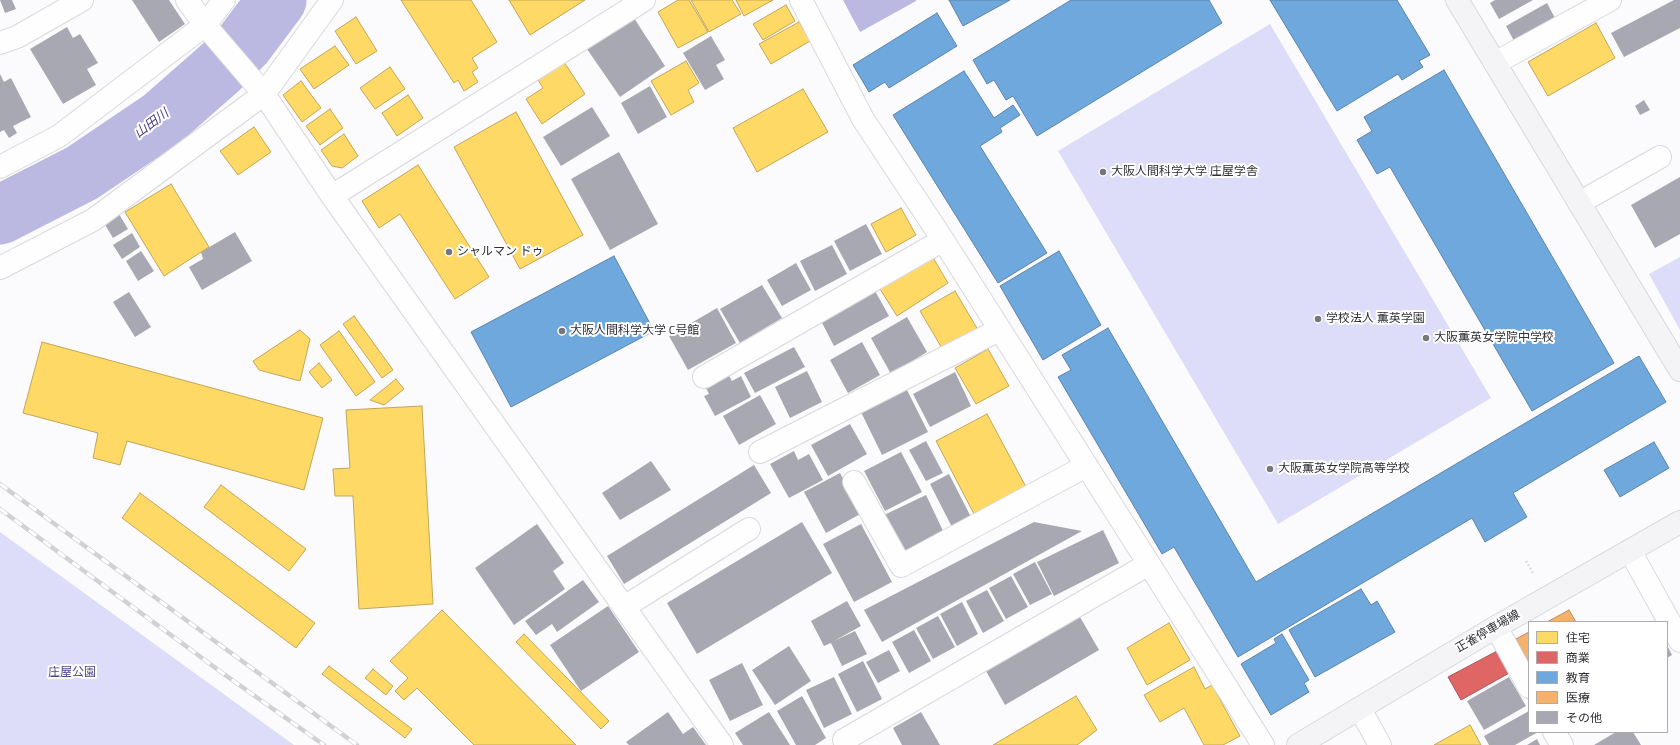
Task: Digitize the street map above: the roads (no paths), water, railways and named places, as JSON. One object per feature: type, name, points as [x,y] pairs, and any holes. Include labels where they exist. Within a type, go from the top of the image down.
[{"type":"main road","points":[[1457,0],[1680,370]]},
{"type":"main road","name":"正雀停車場線","points":[[1298,745],[1496,627],[1680,522]]},
{"type":"street","points":[[0,43],[17,37],[82,0]]},
{"type":"street","points":[[187,0],[205,25],[264,94],[332,196],[722,745]]},
{"type":"street","points":[[0,167],[59,136],[205,25],[224,0]]},
{"type":"street","points":[[0,268],[93,220],[264,94],[332,0]]},
{"type":"street","points":[[332,196],[644,0]]},
{"type":"street","points":[[801,0],[863,119],[943,240],[1263,745]]},
{"type":"street","points":[[1495,63],[1610,0]]},
{"type":"street","points":[[1579,202],[1660,156]]},
{"type":"street","points":[[704,377],[943,240]]},
{"type":"street","points":[[760,452],[999,330]]},
{"type":"street","points":[[854,482],[901,566],[1086,466]]},
{"type":"street","points":[[624,607],[749,528]]},
{"type":"street","points":[[1630,551],[1680,641]]},
{"type":"street","points":[[844,740],[1149,564]]},
{"type":"street","points":[[1496,627],[1528,685]]},
{"type":"street","points":[[1360,709],[1380,745]]},
{"type":"street","points":[[1555,733],[1562,745]]},
{"type":"waterway","name":"山田川","points":[[0,215],[82,173],[162,119],[220,68],[244,44],[277,0]]},
{"type":"railway","points":[[0,484],[357,745]]},
{"type":"railway","points":[[0,509],[221,672],[324,745]]},
{"type":"place","name":"大阪人間科学大学 庄屋学舎","points":[[1103,172]]},
{"type":"place","name":"シャルマン ドゥ","points":[[449,252]]},
{"type":"place","name":"学校法人 薫英学園","points":[[1318,319]]},
{"type":"place","name":"大阪人間科学大学 C号館","points":[[562,331]]},
{"type":"place","name":"大阪薫英女学院中学校","points":[[1426,338]]},
{"type":"place","name":"大阪薫英女学院高等学校","points":[[1270,469]]},
{"type":"park label","name":"庄屋公園","points":[[72,673]]}]
